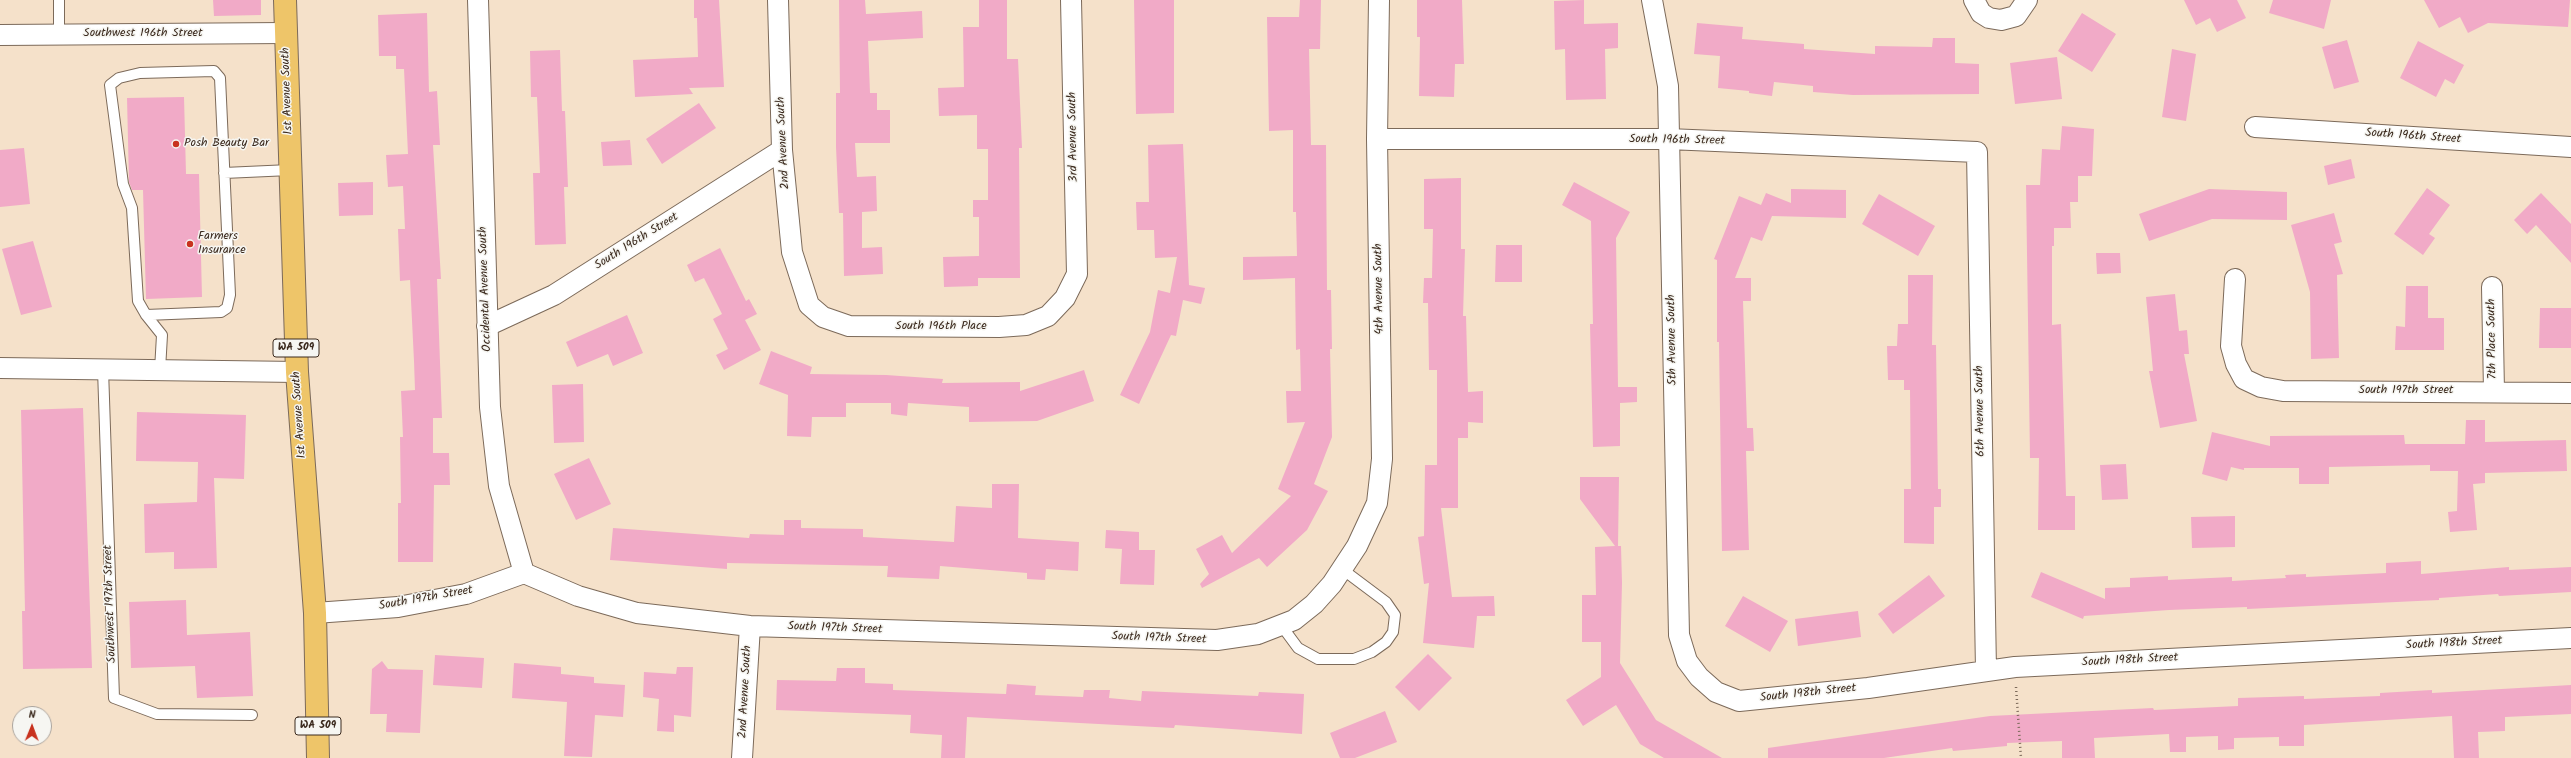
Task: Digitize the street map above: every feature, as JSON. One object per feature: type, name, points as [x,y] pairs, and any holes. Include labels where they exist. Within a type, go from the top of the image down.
[{"type":"main road","name":"1st Avenue South","points":[[285,0],[297,372],[315,613],[318,758]]},
{"type":"street","name":"Occidental Avenue South","points":[[478,0],[490,407],[499,486],[524,573]]},
{"type":"street","name":"2nd Avenue South","points":[[778,0],[782,150],[792,252],[801,284]]},
{"type":"street","name":"3rd Avenue South","points":[[1071,0],[1077,274]]},
{"type":"street","name":"4th Avenue South","points":[[1342,569],[1357,546],[1377,503],[1382,459],[1377,139],[1378,0]]},
{"type":"street","name":"5th Avenue South","points":[[1652,0],[1668,86],[1680,636],[1687,661],[1699,677]]},
{"type":"street","points":[[1974,0],[1981,13],[1989,18],[2001,20],[2016,16],[2027,0]]},
{"type":"street","name":"Southwest 196th Street","points":[[0,35],[286,32]]},
{"type":"street","name":"South 196th Street","points":[[2254,127],[2571,147]]},
{"type":"street","name":"South 196th Street","points":[[1377,139],[1668,139],[1977,152]]},
{"type":"street","name":"South 196th Street","points":[[487,326],[554,295],[782,150]]},
{"type":"street","name":"6th Avenue South","points":[[1977,152],[1986,670]]},
{"type":"street","name":"South 196th Place","points":[[801,284],[809,305],[823,317],[849,326],[999,327],[1026,325],[1048,316],[1065,298],[1077,274]]},
{"type":"street","name":"South 197th Street","points":[[2235,280],[2232,346],[2236,364],[2244,379],[2261,387],[2283,391],[2494,391],[2571,393]]},
{"type":"street","name":"7th Place South","points":[[2492,287],[2494,391]]},
{"type":"street","points":[[0,368],[297,372]]},
{"type":"street","name":"South 197th Street","points":[[315,613],[413,604],[466,594],[524,573],[578,596],[637,613],[750,626],[1217,640],[1258,634],[1294,620],[1314,604],[1342,569]]},
{"type":"street","name":"2nd Avenue South","points":[[742,758],[750,626]]},
{"type":"street","name":"South 198th Street","points":[[1699,677],[1716,692],[1739,701],[1868,688],[2015,667],[2571,638]]},
{"type":"lane","points":[[59,0],[59,34]]},
{"type":"lane","points":[[146,316],[221,312],[227,308],[230,295],[220,78],[214,71],[140,73],[118,78],[110,85],[123,184],[132,208],[138,301],[146,316],[162,335],[160,370]]},
{"type":"lane","points":[[224,173],[290,170]]},
{"type":"lane","name":"Southwest 197th Street","points":[[104,369],[114,698],[157,714],[252,715]]},
{"type":"lane","points":[[1281,625],[1298,648],[1318,659],[1354,659],[1372,652],[1386,642],[1393,632],[1395,615],[1386,602],[1342,569]]},
{"type":"path","points":[[2015,667],[2020,758]]},
{"type":"building","points":[[213,0],[261,0],[261,15],[214,16]]},
{"type":"building","points":[[694,0],[719,0],[724,87],[689,88],[693,94],[635,97],[633,60],[698,57],[697,18],[694,18]]},
{"type":"building","points":[[839,0],[865,0],[866,14],[922,11],[923,38],[868,41],[870,93],[877,93],[877,110],[890,110],[890,143],[855,143],[857,177],[876,176],[877,211],[862,212],[862,248],[882,247],[883,274],[844,276],[843,213],[839,213],[836,147],[836,93],[840,93]]},
{"type":"building","points":[[979,0],[1007,0],[1007,59],[1018,59],[1022,148],[1019,148],[1020,278],[978,278],[978,286],[944,287],[943,257],[979,256],[979,217],[973,217],[973,200],[988,200],[988,149],[977,149],[977,115],[939,116],[938,88],[964,87],[963,27],[979,27]]},
{"type":"building","points":[[1134,0],[1174,0],[1174,113],[1136,114]]},
{"type":"building","points":[[1300,0],[1321,0],[1320,49],[1309,49],[1311,145],[1326,145],[1327,290],[1331,290],[1332,349],[1330,349],[1332,437],[1314,484],[1328,491],[1307,530],[1267,567],[1259,558],[1202,588],[1200,584],[1209,574],[1196,549],[1222,535],[1232,553],[1291,496],[1278,489],[1305,422],[1287,423],[1286,391],[1301,391],[1300,349],[1296,350],[1295,278],[1243,280],[1243,257],[1297,256],[1296,212],[1293,212],[1293,130],[1269,131],[1267,17],[1299,17]]},
{"type":"building","points":[[1417,0],[1462,0],[1464,64],[1455,64],[1454,97],[1419,96],[1420,37],[1417,37]]},
{"type":"building","points":[[1584,0],[1584,24],[1618,23],[1618,48],[1605,49],[1606,99],[1566,100],[1565,49],[1555,50],[1554,1]]},
{"type":"building","points":[[2184,0],[2237,0],[2246,18],[2217,32],[2210,18],[2196,25]]},
{"type":"building","points":[[2273,0],[2331,0],[2324,29],[2269,13]]},
{"type":"building","points":[[2424,0],[2570,0],[2568,27],[2488,23],[2468,33],[2460,17],[2439,28]]},
{"type":"building","points":[[427,13],[429,92],[437,91],[440,145],[433,145],[441,279],[437,279],[442,418],[433,418],[433,453],[449,453],[450,485],[434,485],[433,562],[398,562],[398,503],[401,503],[400,437],[403,437],[401,391],[415,390],[410,280],[400,281],[398,229],[405,229],[403,186],[388,187],[386,155],[408,154],[404,69],[396,69],[396,56],[379,56],[378,15]]},
{"type":"building","points":[[2082,13],[2116,34],[2092,72],[2058,51]]},
{"type":"building","points":[[1697,23],[1743,27],[1742,39],[1804,44],[1804,49],[1875,54],[1875,46],[1932,47],[1933,38],[1955,38],[1955,63],[1979,64],[1979,94],[1853,95],[1813,92],[1813,86],[1774,82],[1772,96],[1749,93],[1749,91],[1718,88],[1720,56],[1694,54]]},
{"type":"building","points":[[2347,40],[2359,82],[2334,89],[2322,47]]},
{"type":"building","points":[[2418,41],[2464,65],[2454,84],[2445,79],[2436,97],[2400,78]]},
{"type":"building","points":[[2172,49],[2196,54],[2186,121],[2162,117]]},
{"type":"building","points":[[560,50],[562,111],[565,111],[568,187],[564,187],[566,244],[535,245],[533,173],[540,173],[537,97],[531,97],[530,51]]},
{"type":"building","points":[[2057,57],[2062,99],[2015,104],[2010,63]]},
{"type":"building","points":[[184,97],[186,174],[199,174],[202,297],[146,299],[143,190],[132,190],[129,182],[127,98]]},
{"type":"building","points":[[699,103],[716,128],[662,164],[646,139]]},
{"type":"building","points":[[2062,126],[2094,129],[2092,176],[2078,176],[2078,202],[2070,202],[2071,228],[2054,228],[2054,246],[2052,246],[2052,325],[2061,324],[2066,496],[2075,496],[2075,530],[2038,530],[2039,458],[2030,458],[2026,185],[2040,185],[2042,149],[2060,150]]},
{"type":"building","points":[[630,140],[632,165],[603,166],[601,142]]},
{"type":"building","points":[[1183,144],[1189,285],[1205,288],[1201,304],[1183,300],[1176,336],[1171,335],[1139,404],[1120,395],[1150,332],[1158,290],[1170,293],[1177,257],[1155,258],[1154,230],[1137,230],[1136,202],[1149,202],[1148,145]]},
{"type":"building","points":[[24,148],[30,204],[0,207],[0,150]]},
{"type":"building","points":[[2351,159],[2355,178],[2328,185],[2324,166]]},
{"type":"building","points":[[1461,178],[1461,249],[1465,249],[1463,316],[1466,316],[1468,392],[1483,391],[1483,423],[1468,422],[1468,438],[1458,438],[1458,508],[1441,508],[1452,597],[1494,596],[1495,616],[1477,616],[1474,648],[1423,643],[1429,583],[1424,584],[1418,537],[1424,536],[1425,465],[1437,465],[1437,370],[1429,370],[1428,303],[1423,303],[1424,278],[1432,278],[1433,229],[1424,229],[1424,179]]},
{"type":"building","points":[[373,182],[373,215],[339,216],[338,183]]},
{"type":"building","points":[[1574,182],[1630,212],[1616,238],[1618,387],[1637,387],[1637,402],[1620,403],[1620,446],[1593,447],[1590,324],[1593,324],[1591,221],[1562,205]]},
{"type":"building","points":[[2427,188],[2450,205],[2429,234],[2435,238],[2423,255],[2394,234]]},
{"type":"building","points":[[1791,189],[1846,190],[1846,218],[1772,216],[1762,241],[1751,237],[1735,278],[1751,278],[1751,301],[1743,301],[1747,428],[1753,428],[1754,451],[1746,451],[1749,550],[1722,551],[1719,342],[1717,342],[1717,260],[1714,259],[1739,196],[1761,205],[1766,193],[1791,203]]},
{"type":"building","points":[[2209,189],[2287,192],[2287,220],[2212,219],[2149,241],[2139,214]]},
{"type":"building","points":[[2541,193],[2571,224],[2571,263],[2536,225],[2527,234],[2514,220]]},
{"type":"building","points":[[1879,194],[1935,226],[1918,256],[1862,224]]},
{"type":"building","points":[[2334,213],[2342,242],[2334,244],[2343,274],[2337,275],[2339,358],[2311,359],[2310,292],[2291,225]]},
{"type":"building","points":[[33,241],[52,307],[21,315],[2,249]]},
{"type":"building","points":[[1496,245],[1522,245],[1522,282],[1495,282]]},
{"type":"building","points":[[720,248],[746,301],[749,299],[757,314],[745,320],[761,350],[724,370],[716,355],[728,349],[713,319],[722,314],[704,278],[695,282],[687,265]]},
{"type":"building","points":[[2096,253],[2120,253],[2121,273],[2097,274]]},
{"type":"building","points":[[1908,275],[1933,275],[1932,345],[1936,345],[1938,489],[1941,489],[1941,507],[1934,507],[1934,544],[1904,543],[1904,489],[1911,489],[1910,390],[1904,390],[1904,380],[1888,380],[1887,346],[1897,346],[1898,324],[1908,324]]},
{"type":"building","points":[[2406,286],[2428,286],[2428,318],[2444,318],[2444,350],[2395,350],[2396,326],[2405,327]]},
{"type":"building","points":[[2175,294],[2179,331],[2187,330],[2189,354],[2184,354],[2197,421],[2160,428],[2149,371],[2153,371],[2146,297]]},
{"type":"building","points":[[2540,308],[2571,308],[2571,348],[2539,348]]},
{"type":"building","points":[[627,315],[643,353],[613,366],[608,354],[577,367],[566,342]]},
{"type":"building","points":[[771,351],[812,367],[810,374],[886,375],[943,379],[942,383],[1020,382],[1020,391],[1084,370],[1094,401],[1037,421],[969,422],[969,407],[908,403],[907,416],[891,414],[891,403],[846,403],[846,417],[812,417],[811,437],[787,436],[788,395],[759,384]]},
{"type":"building","points":[[583,384],[584,442],[554,443],[552,385]]},
{"type":"building","points":[[83,408],[92,668],[23,669],[22,611],[25,611],[21,410]]},
{"type":"building","points":[[137,412],[246,415],[244,479],[214,478],[217,568],[174,569],[174,552],[145,553],[144,504],[197,502],[198,462],[136,461]]},
{"type":"building","points":[[2466,420],[2485,420],[2485,442],[2566,440],[2567,471],[2485,473],[2485,483],[2473,484],[2477,530],[2450,532],[2448,512],[2457,511],[2458,471],[2430,471],[2430,465],[2329,467],[2329,484],[2299,484],[2299,468],[2244,468],[2244,470],[2231,467],[2227,481],[2202,474],[2212,432],[2270,446],[2270,436],[2404,435],[2405,444],[2465,444]]},
{"type":"building","points":[[589,458],[611,504],[576,520],[554,474]]},
{"type":"building","points":[[2126,464],[2128,499],[2102,500],[2100,465]]},
{"type":"building","points":[[1580,477],[1619,477],[1618,546],[1621,546],[1622,583],[1620,663],[1656,720],[1722,758],[1664,758],[1640,744],[1616,705],[1583,726],[1566,700],[1601,677],[1601,642],[1582,642],[1582,595],[1596,595],[1595,547],[1615,546],[1580,499]]},
{"type":"building","points":[[992,484],[1019,484],[1018,538],[1079,542],[1078,571],[1046,569],[1045,580],[1027,579],[1027,573],[940,566],[939,579],[887,577],[888,566],[727,563],[727,569],[610,560],[613,528],[749,538],[750,534],[784,535],[784,520],[801,520],[801,528],[863,529],[863,537],[954,542],[956,506],[992,508]]},
{"type":"building","points":[[2235,516],[2235,547],[2192,548],[2191,517]]},
{"type":"building","points":[[1106,530],[1139,532],[1139,550],[1155,550],[1154,585],[1120,584],[1122,549],[1105,548]]},
{"type":"building","points":[[2421,561],[2421,574],[2509,567],[2509,570],[2571,567],[2571,592],[2499,596],[2498,594],[2439,598],[2439,600],[2247,609],[2247,607],[2169,610],[2084,616],[2083,619],[2031,597],[2041,572],[2105,599],[2105,588],[2130,587],[2130,578],[2168,576],[2168,580],[2232,577],[2232,581],[2286,578],[2285,575],[2306,574],[2306,577],[2386,573],[2386,563]]},
{"type":"building","points":[[1929,575],[1945,596],[1893,634],[1878,614]]},
{"type":"building","points":[[1743,596],[1788,621],[1770,652],[1725,626]]},
{"type":"building","points":[[186,600],[187,635],[250,632],[253,696],[197,698],[195,666],[131,668],[129,602]]},
{"type":"building","points":[[1858,611],[1861,637],[1798,646],[1795,619]]},
{"type":"building","points":[[1428,654],[1452,678],[1419,711],[1395,687]]},
{"type":"building","points":[[435,655],[484,658],[482,688],[433,685]]},
{"type":"building","points":[[382,661],[388,669],[423,670],[420,733],[386,732],[387,714],[370,714],[372,669]]},
{"type":"building","points":[[514,663],[561,667],[561,674],[594,677],[594,683],[625,685],[623,717],[595,715],[592,757],[564,756],[567,702],[512,698]]},
{"type":"building","points":[[677,667],[693,667],[691,717],[674,715],[674,732],[657,731],[659,699],[643,697],[644,672],[676,674]]},
{"type":"building","points":[[837,668],[865,668],[865,683],[893,684],[893,690],[1006,694],[1007,684],[1036,686],[1035,695],[1083,697],[1084,690],[1110,690],[1109,698],[1141,701],[1142,691],[1258,696],[1259,692],[1304,694],[1302,734],[1175,725],[1174,728],[967,717],[965,758],[941,758],[942,735],[910,733],[911,715],[776,710],[777,680],[836,681]]},
{"type":"building","points":[[2571,685],[2571,714],[2505,717],[2505,731],[2478,732],[2479,758],[2454,758],[2452,716],[2304,725],[2304,746],[2279,746],[2279,737],[2234,738],[2234,749],[2218,750],[2218,736],[2186,737],[2186,752],[2170,752],[2169,734],[2094,738],[2095,758],[2062,758],[2062,741],[2007,743],[2007,746],[1953,751],[1952,748],[1884,758],[1768,758],[1768,748],[1990,716],[2153,708],[2154,710],[2238,706],[2238,698],[2304,696],[2304,699],[2380,696],[2380,693],[2432,690],[2432,693]]},
{"type":"building","points":[[1385,711],[1397,742],[1355,758],[1340,758],[1330,733]]},
{"type":"place","name":"Posh Beauty Bar","points":[[176,144]]},
{"type":"place","name":"Farmers Insurance","points":[[190,244]]}]
